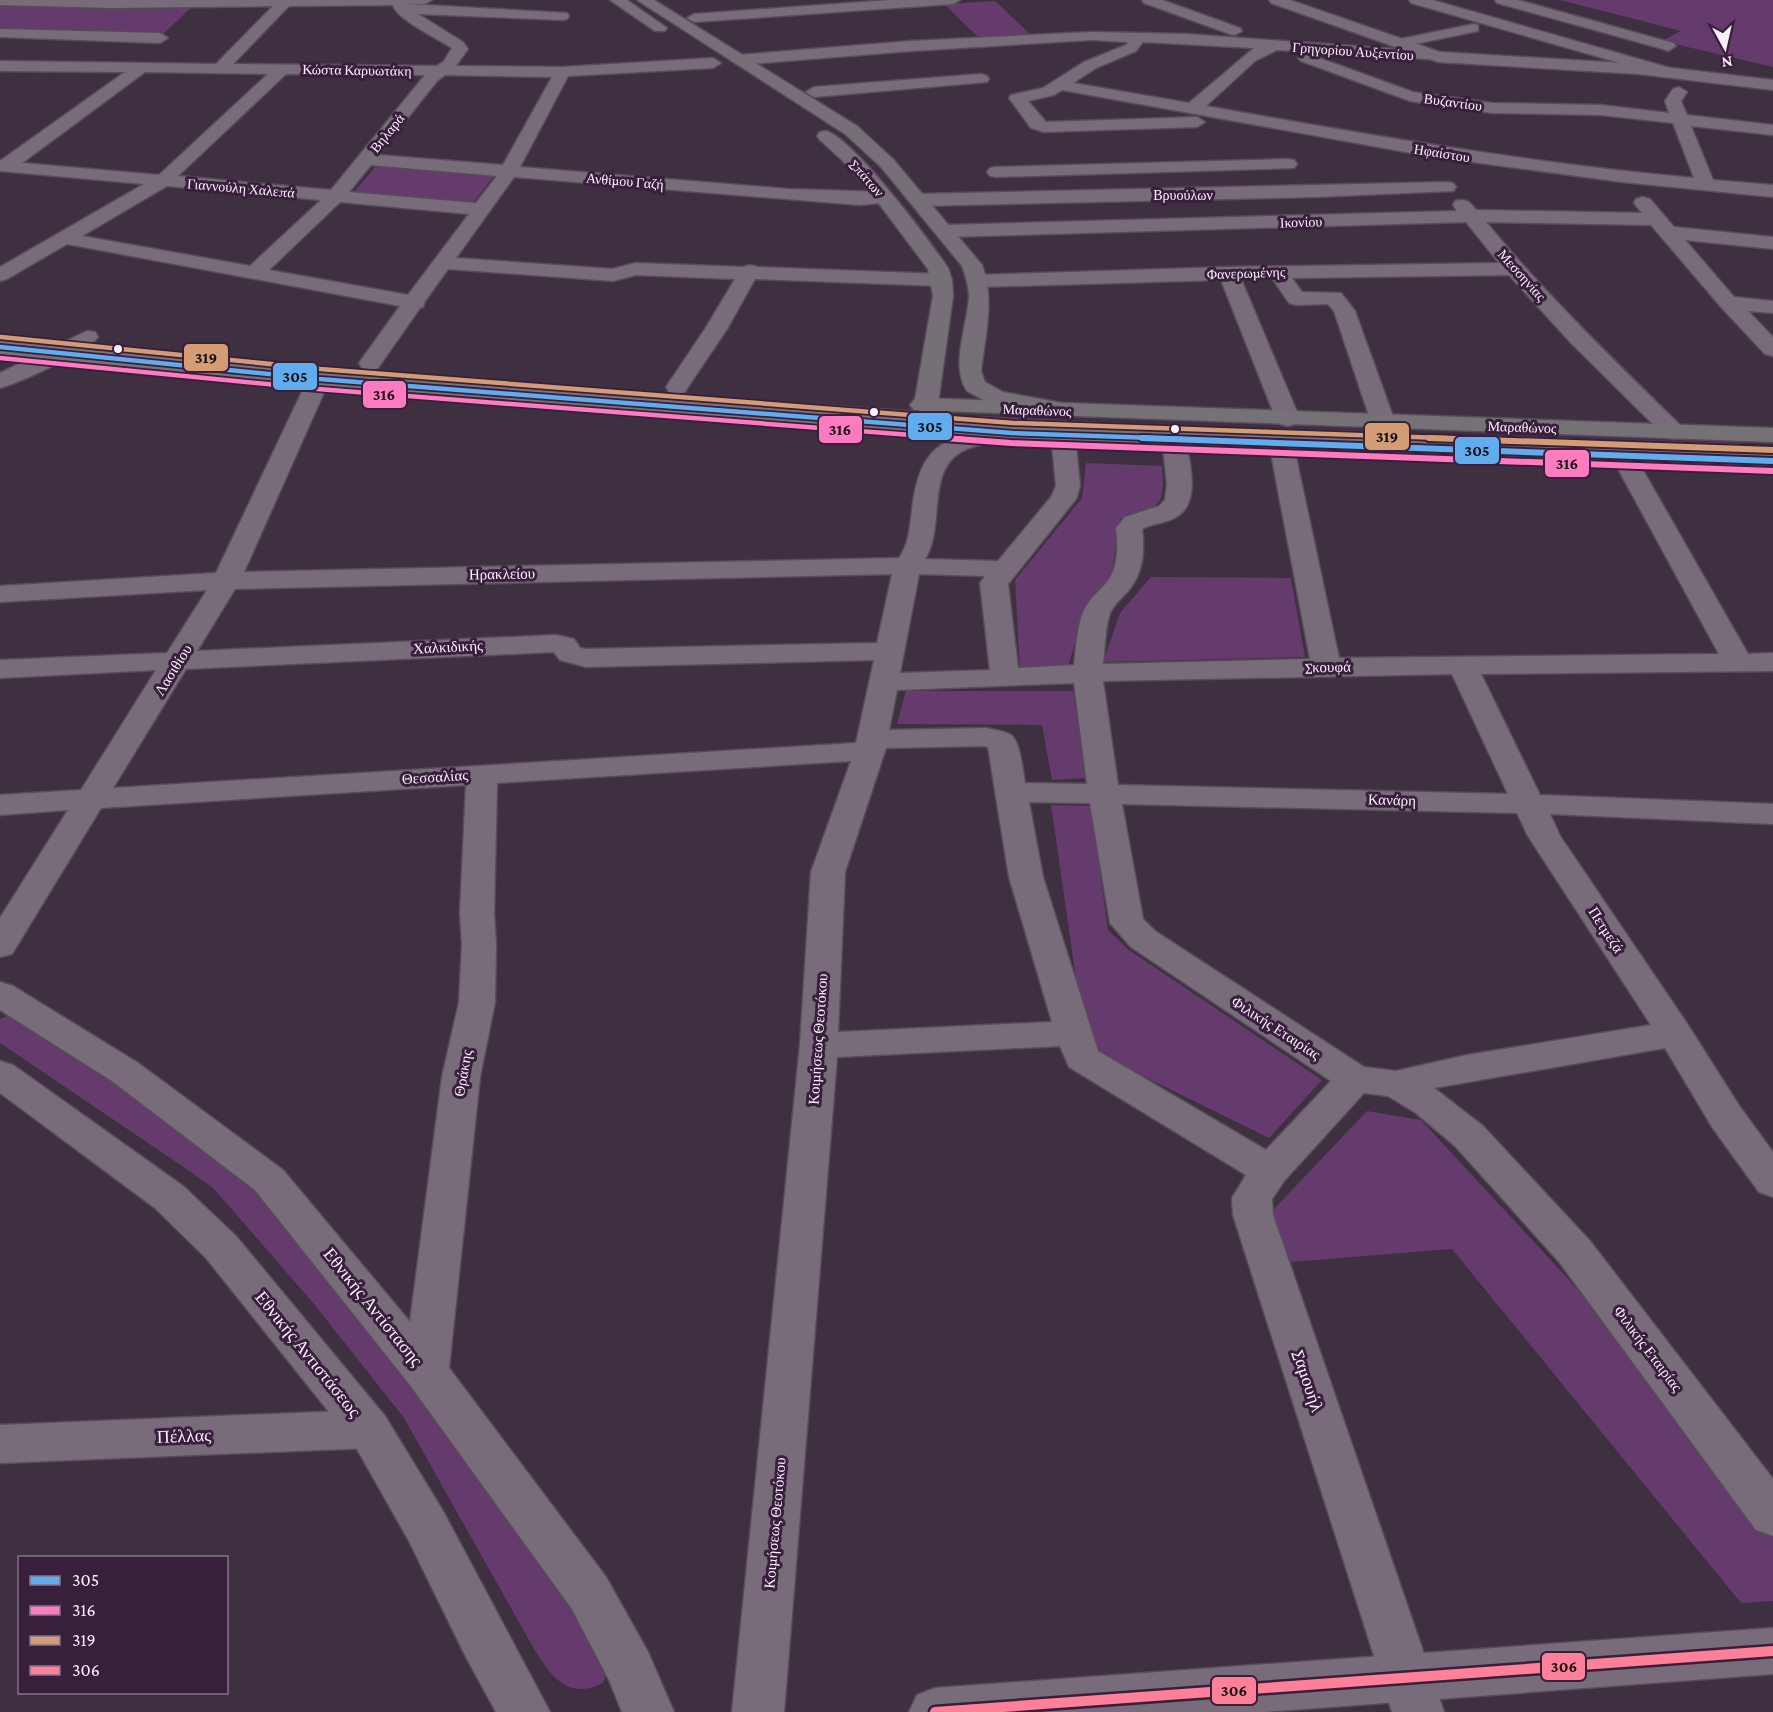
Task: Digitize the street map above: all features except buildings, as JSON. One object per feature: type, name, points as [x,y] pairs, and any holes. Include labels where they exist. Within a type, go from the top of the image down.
[{"type":"main road","name":"Σπάτων","points":[[617,0],[713,63],[736,68]]},
{"type":"main road","name":"Σπάτων","points":[[644,0],[736,68],[851,130],[882,158],[919,200],[972,265],[978,281],[979,298],[970,371],[975,386],[997,398],[1034,406],[1091,412]]},
{"type":"main road","name":"Σπάτων","points":[[816,129],[848,156],[884,198],[933,260],[942,280]]},
{"type":"main road","points":[[942,280],[943,296],[926,405],[939,418],[973,431]]},
{"type":"main road","name":"Μαραθώνος","points":[[0,328],[370,363],[677,387],[926,405],[1091,412],[1284,431],[1623,456],[1773,461]]},
{"type":"main road","name":"Μαραθώνος","points":[[0,347],[319,379],[1012,433],[1174,439],[1383,422],[1773,435]]},
{"type":"street","points":[[406,3],[425,0]]},
{"type":"street","points":[[694,18],[953,0]]},
{"type":"street","name":"Βυζαντίου","points":[[1149,0],[1388,90],[1410,104],[1601,110],[1773,130]]},
{"type":"street","points":[[1276,0],[1438,57]]},
{"type":"street","points":[[1416,0],[1664,71]]},
{"type":"street","points":[[1502,0],[1668,46]]},
{"type":"street","points":[[0,2],[406,3],[562,16]]},
{"type":"street","points":[[930,2],[972,43]]},
{"type":"street","points":[[220,68],[284,3]]},
{"type":"street","name":"Βηλαρά","points":[[254,273],[336,196],[431,78],[450,64],[459,47],[406,3]]},
{"type":"street","points":[[1489,22],[1541,12]]},
{"type":"street","points":[[1400,43],[1474,28]]},
{"type":"street","points":[[0,33],[160,38]]},
{"type":"street","name":"Γρηγορίου Αυξεντίου","points":[[736,68],[911,46],[1071,36],[1139,37],[1664,71],[1773,85]]},
{"type":"street","points":[[1139,37],[1131,48],[1087,67],[1048,92],[1017,98],[1037,124],[1044,127],[1233,121],[1243,117]]},
{"type":"street","points":[[911,46],[946,81]]},
{"type":"street","points":[[1194,108],[1250,58],[1274,46]]},
{"type":"street","name":"Κώστα Καρυωτάκη","points":[[0,66],[562,72],[713,63]]},
{"type":"street","points":[[1087,67],[1113,94]]},
{"type":"street","points":[[3,166],[141,68]]},
{"type":"street","points":[[0,275],[163,181],[282,69]]},
{"type":"street","points":[[370,363],[416,303],[442,263],[510,171],[562,72]]},
{"type":"street","points":[[814,92],[981,79]]},
{"type":"street","name":"Ηφαίστου","points":[[1059,85],[1428,152],[1622,177],[1773,192]]},
{"type":"street","points":[[1679,92],[1673,101],[1705,184]]},
{"type":"street","points":[[1270,122],[1288,164],[1305,192]]},
{"type":"street","name":"Μεσσηνίας","points":[[1419,132],[1447,188],[1514,268],[1579,338],[1674,432]]},
{"type":"street","name":"Ανθίμου Γαζή","points":[[366,159],[788,195],[852,199],[884,198]]},
{"type":"street","points":[[996,172],[1288,164]]},
{"type":"street","name":"Γιαννούλη Χαλεπά","points":[[3,166],[482,209]]},
{"type":"street","points":[[1622,177],[1728,303],[1773,349]]},
{"type":"street","name":"Βρυούλων","points":[[919,200],[1112,194],[1182,196],[1447,188]]},
{"type":"street","name":"Ικονίου","points":[[945,231],[1472,216],[1662,226],[1773,243]]},
{"type":"street","points":[[64,238],[416,303]]},
{"type":"street","points":[[442,263],[611,281],[635,268],[942,280]]},
{"type":"street","name":"Φανερωμένης","points":[[978,281],[1228,273],[1514,268]]},
{"type":"street","points":[[677,387],[716,329],[750,272]]},
{"type":"street","points":[[1278,272],[1284,431],[1326,667]]},
{"type":"street","points":[[1228,273],[1279,309],[1334,297],[1344,311],[1383,422]]},
{"type":"street","points":[[1728,303],[1773,307]]},
{"type":"street","points":[[0,381],[60,354],[87,337]]},
{"type":"street","name":"Λασιθίου","points":[[0,946],[180,659],[226,581],[319,379]]},
{"type":"street","name":"Κοιμήσεως Θεοτόκου","points":[[758,1712],[819,1045],[828,872],[872,745],[907,566],[918,549],[930,476],[940,457],[952,448],[970,441],[1012,433]]},
{"type":"street","points":[[1005,678],[994,583],[1063,499],[1068,486],[1063,435]]},
{"type":"street","name":"Φιλικής Εταιρίας","points":[[1174,439],[1179,484],[1177,502],[1168,511],[1134,522],[1129,528],[1131,543],[1128,567],[1120,584],[1102,602],[1096,614],[1087,673],[1104,793],[1127,923],[1143,939],[1375,1082],[1430,1102],[1469,1136],[1575,1252],[1773,1515]]},
{"type":"street","points":[[1623,456],[1738,662]]},
{"type":"street","name":"Ηρακλείου","points":[[0,594],[226,581],[907,566],[1005,569]]},
{"type":"street","name":"Χαλκιδικής","points":[[0,669],[556,643],[564,645],[570,654],[586,658],[886,667]]},
{"type":"street","name":"Σκουφά","points":[[886,667],[1005,678],[1087,673],[1462,664],[1773,662]]},
{"type":"street","name":"Πετμεζά","points":[[1462,664],[1544,836],[1675,1034],[1726,1117],[1773,1182]]},
{"type":"street","name":"Θεσσαλίας","points":[[0,805],[996,738],[1004,746],[1026,877],[1082,1058],[1270,1171]]},
{"type":"street","name":"Θράκης","points":[[426,1372],[461,1077],[477,1002],[479,944],[477,913],[482,774]]},
{"type":"street","name":"Κανάρη","points":[[1011,792],[1530,804],[1773,814]]},
{"type":"street","name":"Εθνικής Αντίστασης","points":[[0,994],[125,1072],[269,1180],[426,1372],[589,1593],[630,1669],[648,1712]]},
{"type":"street","points":[[819,1045],[1074,1033]]},
{"type":"street","points":[[1375,1082],[1675,1034]]},
{"type":"street","name":"Εθνικής Αντιστάσεως","points":[[0,1074],[169,1197],[221,1247],[369,1429],[426,1526],[484,1641],[524,1712]]},
{"type":"street","name":"Σαμουήλ","points":[[1375,1082],[1270,1171],[1251,1198],[1253,1215],[1412,1695]]},
{"type":"street","name":"Πέλλας","points":[[0,1444],[369,1429]]},
{"type":"street","points":[[935,1712],[1412,1695],[1773,1651]]},
{"type":"shaded area","points":[[1560,0],[1773,0],[1773,67],[1662,41],[1681,31]]},
{"type":"shaded area","points":[[995,1],[1032,36],[980,39],[944,4]]},
{"type":"shaded area","points":[[0,6],[191,8],[162,35],[0,32]]},
{"type":"shaded area","points":[[376,166],[494,176],[472,204],[354,192]]},
{"type":"shaded area","points":[[473,382],[914,410],[925,415],[471,384]]},
{"type":"shaded area","points":[[975,417],[1190,426],[1404,432],[1406,438],[996,421]]},
{"type":"shaded area","points":[[1424,433],[1739,443],[1742,448],[1426,438]]},
{"type":"shaded area","points":[[1086,463],[1162,466],[1163,480],[1160,499],[1157,504],[1143,512],[1120,519],[1112,572],[1084,613],[1067,670],[1020,671],[1015,580],[1082,498]]},
{"type":"shaded area","points":[[1151,577],[1291,578],[1305,657],[1103,662],[1120,613]]},
{"type":"shaded area","points":[[906,691],[1073,691],[1086,778],[1052,780],[1042,725],[897,724]]},
{"type":"shaded area","points":[[1051,805],[1091,806],[1108,930],[1129,950],[1322,1080],[1269,1138],[1086,1048]]},
{"type":"shaded area","points":[[10,1015],[127,1091],[251,1185],[497,1498],[578,1609],[601,1657],[605,1677],[603,1683],[591,1688],[570,1687],[562,1683],[547,1668],[534,1649],[404,1418],[314,1304],[213,1188],[0,1043],[0,1019]]},
{"type":"shaded area","points":[[1367,1111],[1421,1120],[1773,1500],[1773,1601],[1741,1603],[1452,1249],[1291,1262],[1271,1212]]},
{"type":"transit line","name":"319","points":[[1,337],[320,369],[1013,423],[1773,450]]},
{"type":"transit line","name":"305","points":[[0,347],[319,379],[1012,433],[1773,461]]},
{"type":"transit line","name":"316","points":[[0,358],[318,389],[1011,443],[1773,471]]},
{"type":"transit line","name":"306","points":[[935,1712],[1773,1651]]}]
